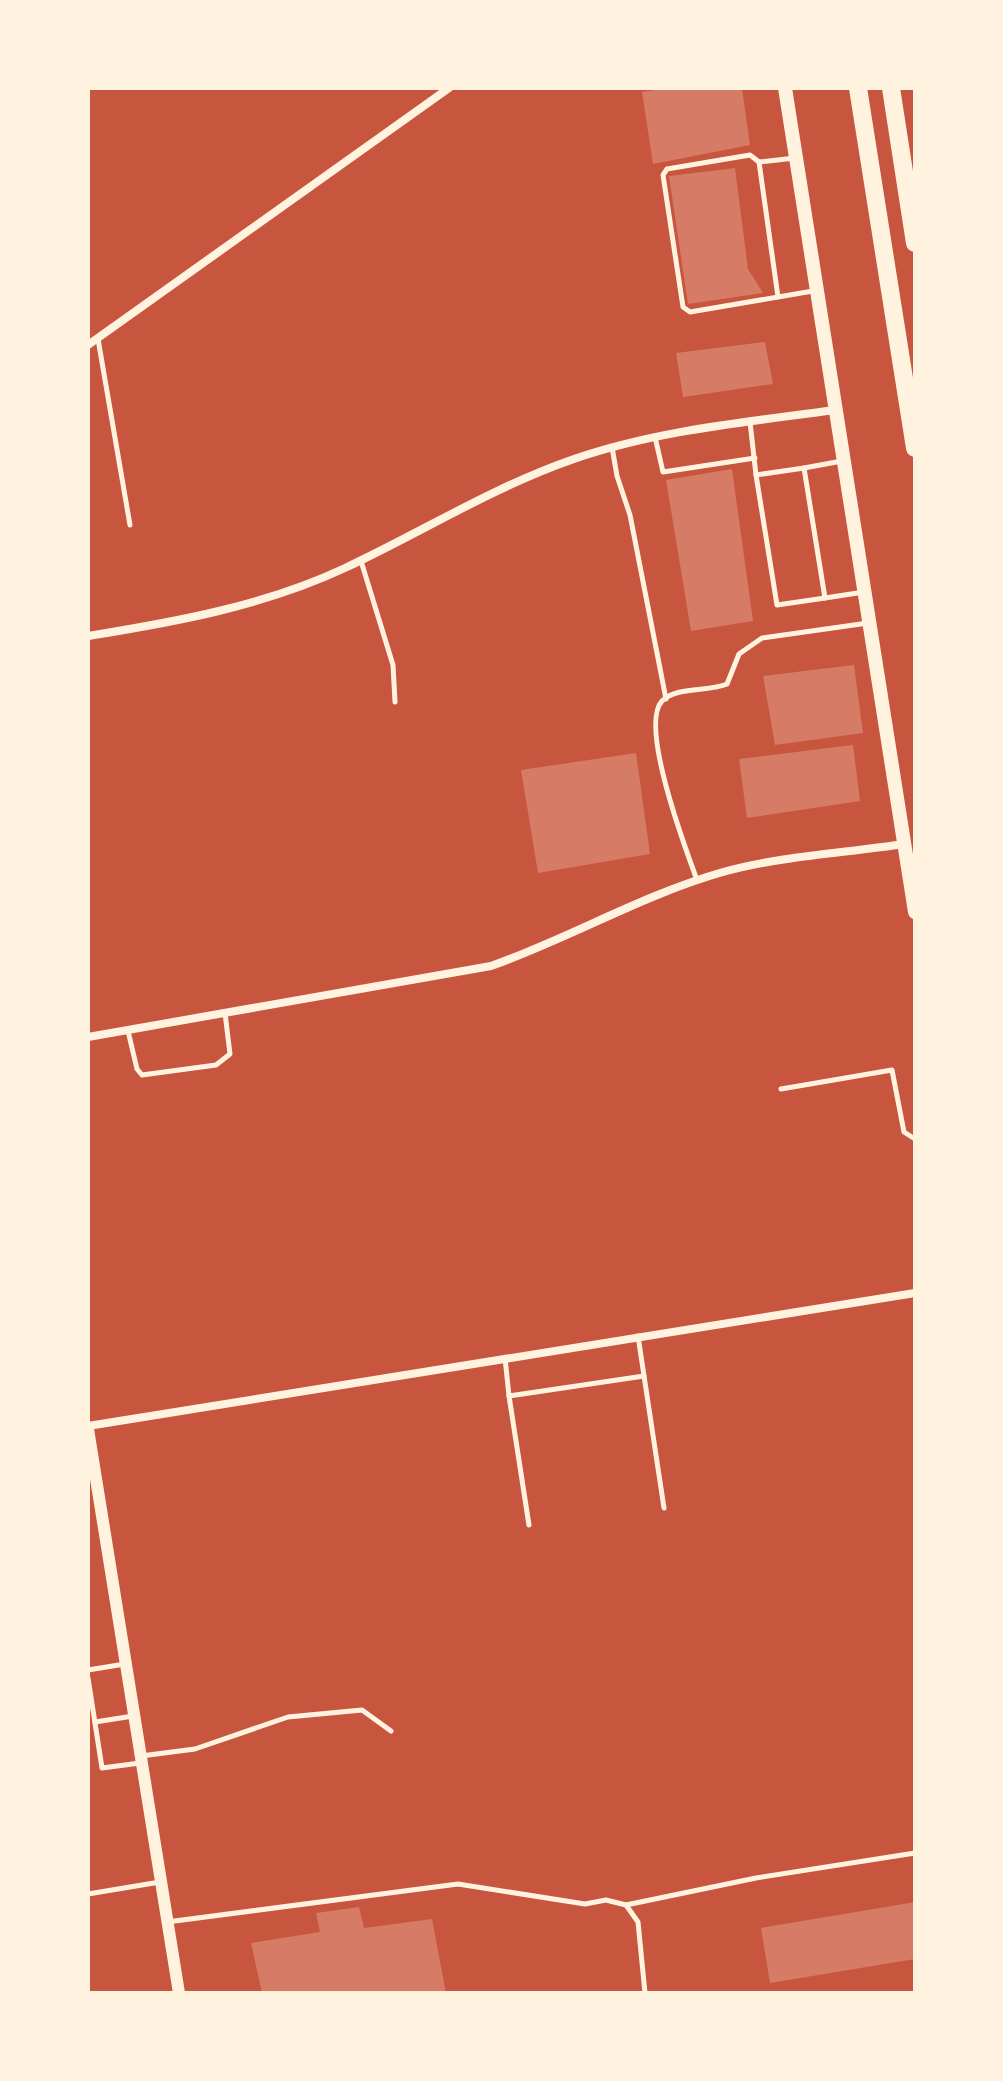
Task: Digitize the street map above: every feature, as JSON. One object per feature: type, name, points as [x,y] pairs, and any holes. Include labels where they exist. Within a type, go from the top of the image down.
[{"type":"highway","points":[[858,88],[915,448]]},
{"type":"highway","points":[[891,88],[915,243]]},
{"type":"main road","points":[[785,88],[915,912]]},
{"type":"street","points":[[88,345],[449,88]]},
{"type":"street","points":[[88,636],[167,623],[260,601],[361,560],[501,487],[612,447],[655,437],[835,410]]},
{"type":"street","points":[[88,1037],[491,966],[542,948],[697,880],[777,862],[904,844]]},
{"type":"street","points":[[179,1993],[88,1428],[637,1335],[915,1293]]},
{"type":"lane","points":[[778,297],[759,162],[750,155],[667,169],[663,175],[683,307],[690,312],[817,291]]},
{"type":"lane","points":[[759,162],[796,157]]},
{"type":"lane","points":[[97,338],[130,525]]},
{"type":"lane","points":[[750,422],[777,605],[864,592]]},
{"type":"lane","points":[[655,437],[663,472],[755,458]]},
{"type":"lane","points":[[612,447],[617,476],[630,515],[666,699]]},
{"type":"lane","points":[[756,475],[843,461]]},
{"type":"lane","points":[[804,468],[825,598]]},
{"type":"lane","points":[[361,560],[393,665],[395,702]]},
{"type":"lane","points":[[697,880],[676,823],[655,715],[666,699],[727,684],[739,654],[762,638],[869,623]]},
{"type":"lane","points":[[128,1030],[137,1069],[142,1075],[216,1065],[230,1054],[225,1013]]},
{"type":"lane","points":[[781,1089],[892,1070],[904,1132],[915,1139]]},
{"type":"lane","points":[[637,1335],[664,1508]]},
{"type":"lane","points":[[504,1357],[529,1525]]},
{"type":"lane","points":[[509,1396],[644,1376]]},
{"type":"lane","points":[[88,1670],[125,1664]]},
{"type":"lane","points":[[88,1678],[102,1768],[195,1749],[288,1717],[362,1710],[391,1731]]},
{"type":"lane","points":[[95,1722],[133,1716]]},
{"type":"lane","points":[[166,1922],[458,1884],[585,1904],[606,1900],[626,1905],[756,1878],[915,1853]]},
{"type":"lane","points":[[88,1894],[160,1882]]},
{"type":"lane","points":[[626,1905],[638,1922],[645,1993]]},
{"type":"building","points":[[670,88],[742,88],[750,145],[653,164],[642,92]]},
{"type":"building","points":[[735,168],[748,269],[763,293],[688,304],[669,176]]},
{"type":"building","points":[[765,342],[773,384],[683,397],[676,353]]},
{"type":"building","points":[[732,469],[753,621],[691,631],[666,480]]},
{"type":"building","points":[[854,665],[863,733],[775,745],[763,676]]},
{"type":"building","points":[[853,745],[860,801],[747,818],[739,759]]},
{"type":"building","points":[[636,753],[650,854],[538,873],[521,770]]},
{"type":"building","points":[[915,1902],[915,1959],[770,1983],[761,1928]]},
{"type":"building","points":[[359,1907],[364,1928],[432,1919],[446,1993],[262,1993],[251,1943],[320,1932],[316,1913]]}]
